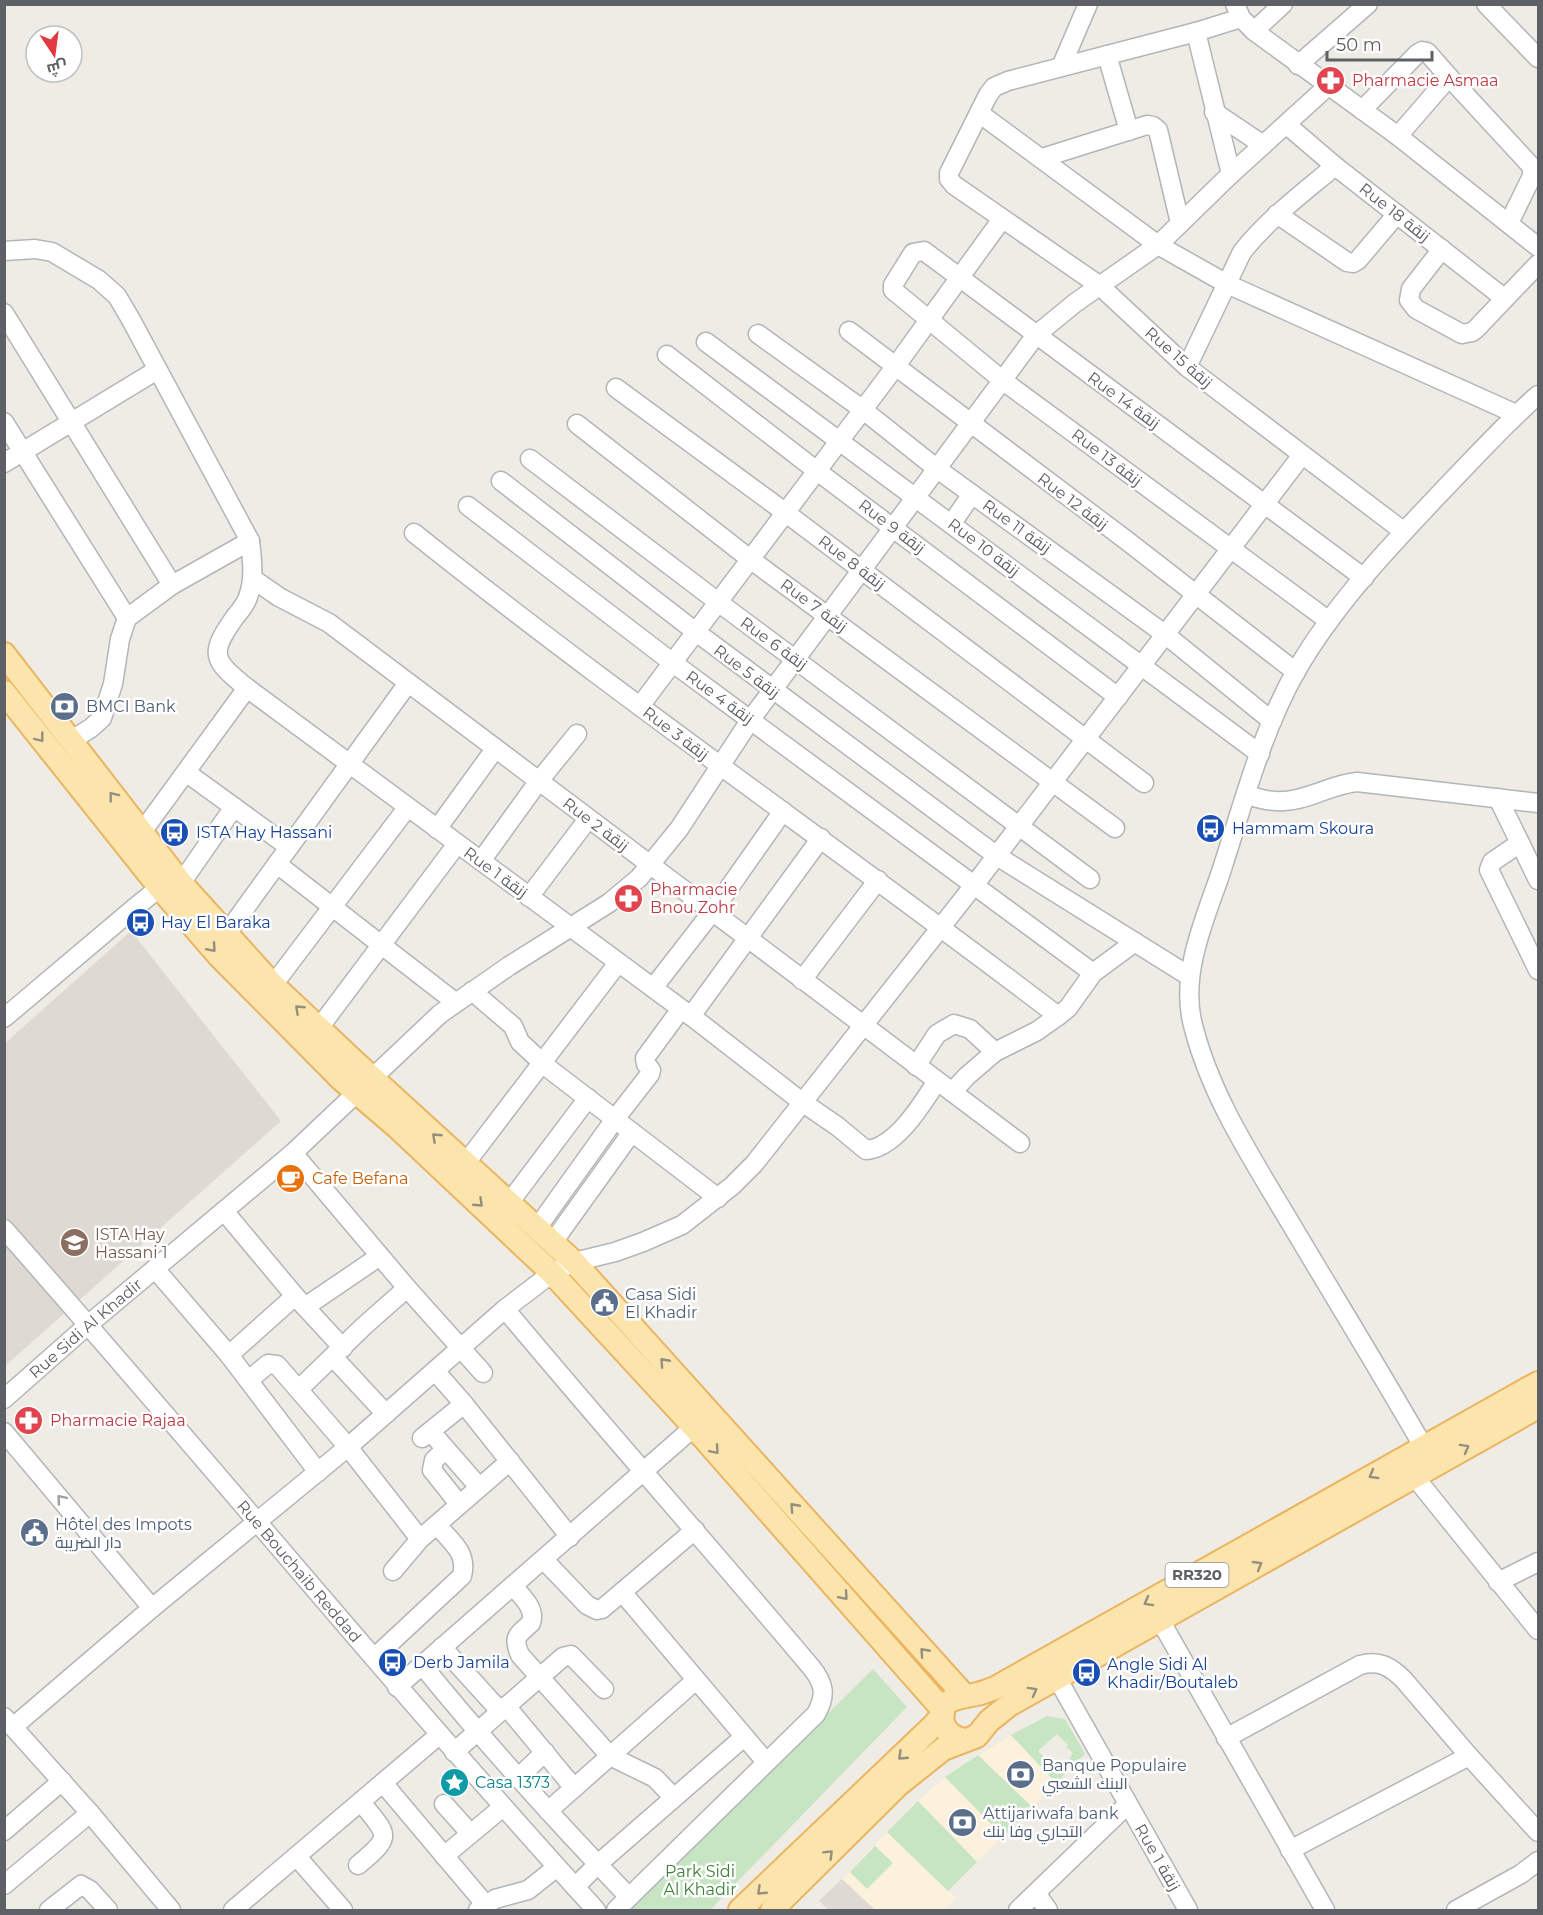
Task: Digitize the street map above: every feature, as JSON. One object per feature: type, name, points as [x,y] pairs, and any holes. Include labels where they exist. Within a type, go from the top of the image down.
[{"type":"main road","points":[[4,654],[142,832],[219,956],[295,1035],[465,1164],[574,1262],[966,1695],[977,1699],[984,1706],[987,1716],[986,1725]]},
{"type":"main road","points":[[6,696],[172,882],[227,933],[273,985],[319,1028],[397,1127],[552,1273],[694,1427],[943,1712],[943,1722],[948,1732],[964,1740]]},
{"type":"main road","name":"RR320","points":[[740,1911],[934,1725],[951,1700],[995,1688],[1539,1383]]},
{"type":"main road","name":"RR320","points":[[772,1911],[898,1785],[939,1751],[977,1736],[1009,1705],[1539,1407]]},
{"type":"street","points":[[1061,67],[1088,4]]},
{"type":"street","points":[[1283,4],[1196,32],[1008,81],[994,87],[979,113],[1158,245],[1227,284],[1516,414]]},
{"type":"street","points":[[1298,65],[1368,4]]},
{"type":"street","points":[[1497,9],[1539,58]]},
{"type":"street","points":[[1243,18],[1298,65],[1398,136],[1539,247]]},
{"type":"street","points":[[1196,32],[1231,174]]},
{"type":"street","points":[[1362,110],[1422,51],[1428,52],[1532,167],[1532,176],[1509,224]]},
{"type":"street","points":[[1107,55],[1129,131]]},
{"type":"street","points":[[1398,136],[1449,77]]},
{"type":"street","name":"Rue Sidi Al Khadir","points":[[4,1399],[89,1324],[294,1153],[440,1014],[626,890],[679,829],[751,719],[1036,335],[1158,245],[1231,174],[1328,86]]},
{"type":"street","points":[[1214,112],[1263,145]]},
{"type":"street","name":"Rue 15 زنقة","points":[[979,113],[948,173],[954,185],[1100,286],[1187,367],[1403,531]]},
{"type":"street","points":[[1042,158],[1147,125],[1153,126],[1158,130],[1180,223]]},
{"type":"street","name":"Rue 18 زنقة","points":[[1287,125],[1335,166],[1504,298]]},
{"type":"street","points":[[1187,367],[1242,252],[1254,236],[1335,166]]},
{"type":"street","points":[[1278,214],[1347,262],[1358,260],[1397,214]]},
{"type":"street","points":[[640,706],[896,367],[1002,219]]},
{"type":"street","points":[[4,251],[35,249],[52,252],[99,280],[117,296],[250,541],[172,585],[127,618],[120,639],[113,684],[102,718],[92,728],[70,741]]},
{"type":"street","points":[[1442,249],[1408,295],[1409,300],[1416,309],[1462,334],[1476,329],[1539,264]]},
{"type":"street","name":"Rue 14 زنقة","points":[[893,285],[913,253],[924,251],[1364,578]]},
{"type":"street","name":"Rue 13 زنقة","points":[[893,285],[893,291],[1002,380],[1329,621]]},
{"type":"street","points":[[4,313],[172,585]]},
{"type":"street","name":"Rue 12 زنقة","points":[[849,331],[1296,672]]},
{"type":"street","name":"Rue 11 زنقة","points":[[758,334],[862,410],[936,468],[1166,635],[1272,721]]},
{"type":"street","name":"Rue 10 زنقة","points":[[706,342],[1260,754]]},
{"type":"street","name":"Rue 9 زنقة","points":[[667,355],[1118,697]]},
{"type":"street","points":[[4,463],[158,370]]},
{"type":"street","name":"Rue 8 زنقة","points":[[616,388],[1144,783]]},
{"type":"street","points":[[1423,1446],[1235,1129],[1199,1048],[1191,1017],[1189,976],[1260,754],[1272,721],[1296,672],[1329,621],[1403,531],[1516,414],[1539,395]]},
{"type":"street","points":[[4,422],[127,618]]},
{"type":"street","name":"Rue 7 زنقة","points":[[576,424],[750,559],[1115,828]]},
{"type":"street","points":[[162,1907],[90,1814],[9,1722],[318,1472],[505,1309],[552,1273],[574,1262],[615,1252],[666,1233],[693,1217],[718,1198],[754,1164],[997,856],[1302,455]]},
{"type":"street","name":"Rue 6 زنقة","points":[[530,459],[1090,879]]},
{"type":"street","name":"Rue 5 زنقة","points":[[501,481],[696,632],[997,856],[1189,976]]},
{"type":"street","points":[[952,523],[972,494]]},
{"type":"street","name":"Rue 4 زنقة","points":[[468,506],[673,663],[1093,973]]},
{"type":"street","name":"Rue 3 زنقة","points":[[414,533],[719,766],[942,927],[1058,1016]]},
{"type":"street","name":"Rue 1 زنقة","points":[[250,541],[253,579],[248,600],[225,631],[216,655],[221,664],[247,688],[686,1012],[866,1150],[875,1149],[885,1143],[912,1117],[937,1081]]},
{"type":"street","name":"Rue 2 زنقة","points":[[253,579],[279,597],[330,623],[1020,1143]]},
{"type":"street","points":[[227,933],[408,683]]},
{"type":"street","points":[[142,832],[247,688]]},
{"type":"street","points":[[481,861],[538,782],[577,734]]},
{"type":"street","points":[[437,829],[495,749]]},
{"type":"street","points":[[187,773],[289,847]]},
{"type":"street","points":[[1247,795],[1269,801],[1286,801],[1345,783],[1357,782],[1539,803]]},
{"type":"street","points":[[1498,798],[1539,880]]},
{"type":"street","points":[[4,1018],[115,924],[172,882],[234,807]]},
{"type":"street","points":[[273,985],[407,808]]},
{"type":"street","points":[[653,988],[712,912],[783,811]]},
{"type":"street","points":[[529,897],[588,819]]},
{"type":"street","points":[[545,1235],[615,1119],[650,1074],[651,1070],[645,1058],[748,939],[821,838]]},
{"type":"street","points":[[1520,843],[1491,862],[1489,870],[1539,970]]},
{"type":"street","points":[[319,1028],[457,844]]},
{"type":"street","points":[[277,864],[455,1002]]},
{"type":"street","points":[[802,980],[878,880]]},
{"type":"street","points":[[952,1092],[995,1052],[1037,1031],[1068,1008],[1093,973],[1135,942]]},
{"type":"street","points":[[465,1164],[618,963]]},
{"type":"street","points":[[472,991],[513,1026],[520,1042],[543,1062],[718,1198]]},
{"type":"street","points":[[916,1066],[937,1034],[954,1024],[970,1029],[995,1052]]},
{"type":"street","points":[[509,1203],[588,1098]]},
{"type":"street","points":[[545,1235],[632,1132]]},
{"type":"street","points":[[294,1153],[407,1288],[483,1373]]},
{"type":"street","points":[[224,1211],[300,1301],[386,1414]]},
{"type":"street","name":"Rue Bouchaib Reddad","points":[[4,1229],[89,1324],[397,1687],[596,1911]]},
{"type":"street","points":[[229,1355],[300,1301],[380,1256]]},
{"type":"street","points":[[156,1270],[229,1355],[318,1472]]},
{"type":"street","points":[[299,1389],[407,1288]]},
{"type":"street","points":[[505,1309],[820,1678],[824,1687],[824,1695],[816,1714],[616,1911]]},
{"type":"street","points":[[249,1380],[268,1364],[275,1364],[348,1447],[420,1539]]},
{"type":"street","points":[[435,1371],[570,1537]]},
{"type":"street","points":[[464,1404],[426,1435],[445,1450],[479,1487]]},
{"type":"street","points":[[397,1687],[694,1427]]},
{"type":"street","points":[[4,1432],[152,1608]]},
{"type":"street","points":[[445,1450],[434,1461],[432,1470],[459,1504]]},
{"type":"street","points":[[393,1572],[420,1539],[510,1461]]},
{"type":"street","points":[[1413,1476],[1539,1630]]},
{"type":"street","points":[[374,1658],[462,1576],[464,1560],[461,1553],[437,1525]]},
{"type":"street","points":[[544,1560],[592,1610],[602,1609],[695,1530]]},
{"type":"street","points":[[1498,1582],[1539,1562]]},
{"type":"street","points":[[513,1586],[530,1606],[533,1614],[531,1623],[516,1637],[520,1655],[610,1756],[655,1778],[674,1798]]},
{"type":"street","points":[[622,1592],[766,1762]]},
{"type":"street","points":[[1160,1620],[1325,1911]]},
{"type":"street","points":[[442,1647],[545,1752],[574,1788]]},
{"type":"street","points":[[454,1752],[562,1658],[571,1655],[604,1689]]},
{"type":"street","points":[[1226,1738],[1360,1665],[1371,1662],[1392,1668],[1539,1832]]},
{"type":"street","points":[[422,1665],[518,1778],[629,1897]]},
{"type":"street","name":"Rue 1 زنقة","points":[[1057,1678],[1188,1911]]},
{"type":"street","points":[[548,1811],[696,1680]]},
{"type":"street","points":[[236,1910],[439,1735]]},
{"type":"street","points":[[575,1887],[598,1864],[744,1737]]},
{"type":"street","points":[[518,1778],[545,1752]]},
{"type":"street","points":[[1290,1850],[1469,1756]]},
{"type":"street","points":[[4,1831],[62,1781]]},
{"type":"street","points":[[383,1783],[444,1856],[482,1907],[502,1896],[528,1890],[557,1867]]},
{"type":"street","points":[[358,1864],[379,1848],[383,1837],[381,1827],[361,1802]]},
{"type":"street","points":[[444,1804],[470,1833]]},
{"type":"street","points":[[1018,1911],[1127,1804]]},
{"type":"street","points":[[444,1856],[503,1807]]},
{"type":"street","points":[[4,1886],[90,1814]]},
{"type":"street","points":[[297,1857],[335,1908]]},
{"type":"street","points":[[1456,1911],[1521,1875],[1539,1861]]},
{"type":"street","points":[[50,1911],[81,1885],[90,1890],[108,1911]]},
{"type":"street","points":[[1036,1893],[1048,1911]]},
{"type":"shaded area","name":"ISTA Hay Hassani 1","points":[[131,931],[281,1121],[5,1366],[4,1044]]},
{"type":"shaded area","points":[[1011,1735],[1056,1783],[1032,1807],[978,1755]]},
{"type":"shaded area","points":[[945,1777],[1003,1836],[977,1862],[918,1801]]},
{"type":"shaded area","points":[[887,1832],[956,1898],[943,1910],[875,1910],[842,1879]]},
{"type":"shaded area","points":[[842,1879],[875,1910],[829,1910],[819,1901]]},
{"type":"green space","name":"Park Sidi Al Khadir","points":[[873,1669],[907,1707],[710,1910],[629,1910]]},
{"type":"green space","points":[[1047,1716],[1065,1719],[1085,1754],[1056,1783],[1011,1735]],"holes":[[[1057,1734],[1068,1745],[1066,1747],[1073,1753],[1068,1761],[1057,1770],[1038,1751]]]},
{"type":"green space","points":[[978,1755],[1032,1807],[1003,1836],[945,1777]]},
{"type":"green space","points":[[918,1801],[977,1862],[948,1891],[887,1832]]},
{"type":"green space","points":[[875,1846],[893,1863],[867,1889],[850,1872]]},
{"type":"place","name":"Pharmacie Asmaa","points":[[1331,80]]},
{"type":"place","name":"BMCI Bank","points":[[65,706]]},
{"type":"place","name":"Hammam Skoura","points":[[1211,828]]},
{"type":"place","name":"ISTA Hay Hassani","points":[[175,832]]},
{"type":"place","name":"Pharmacie Bnou Zohr","points":[[629,898]]},
{"type":"place","name":"Hay El Baraka","points":[[140,922]]},
{"type":"place","name":"Cafe Befana","points":[[291,1178]]},
{"type":"place","name":"ISTA Hay Hassani 1","points":[[74,1243]]},
{"type":"place","name":"Casa Sidi El Khadir","points":[[604,1303]]},
{"type":"place","name":"Pharmacie Rajaa","points":[[29,1420]]},
{"type":"place","name":"Hôtel des Impots دار الضريبة","points":[[34,1533]]},
{"type":"place","name":"Derb Jamila","points":[[392,1662]]},
{"type":"place","name":"Angle Sidi Al Khadir/Boutaleb","points":[[1086,1673]]},
{"type":"place","name":"Banque Populaire البنك الشعبي","points":[[1021,1774]]},
{"type":"place","name":"Casa 1373","points":[[454,1782]]},
{"type":"place","name":"Attijariwafa bank التجاري وفا بنك","points":[[962,1822]]}]
